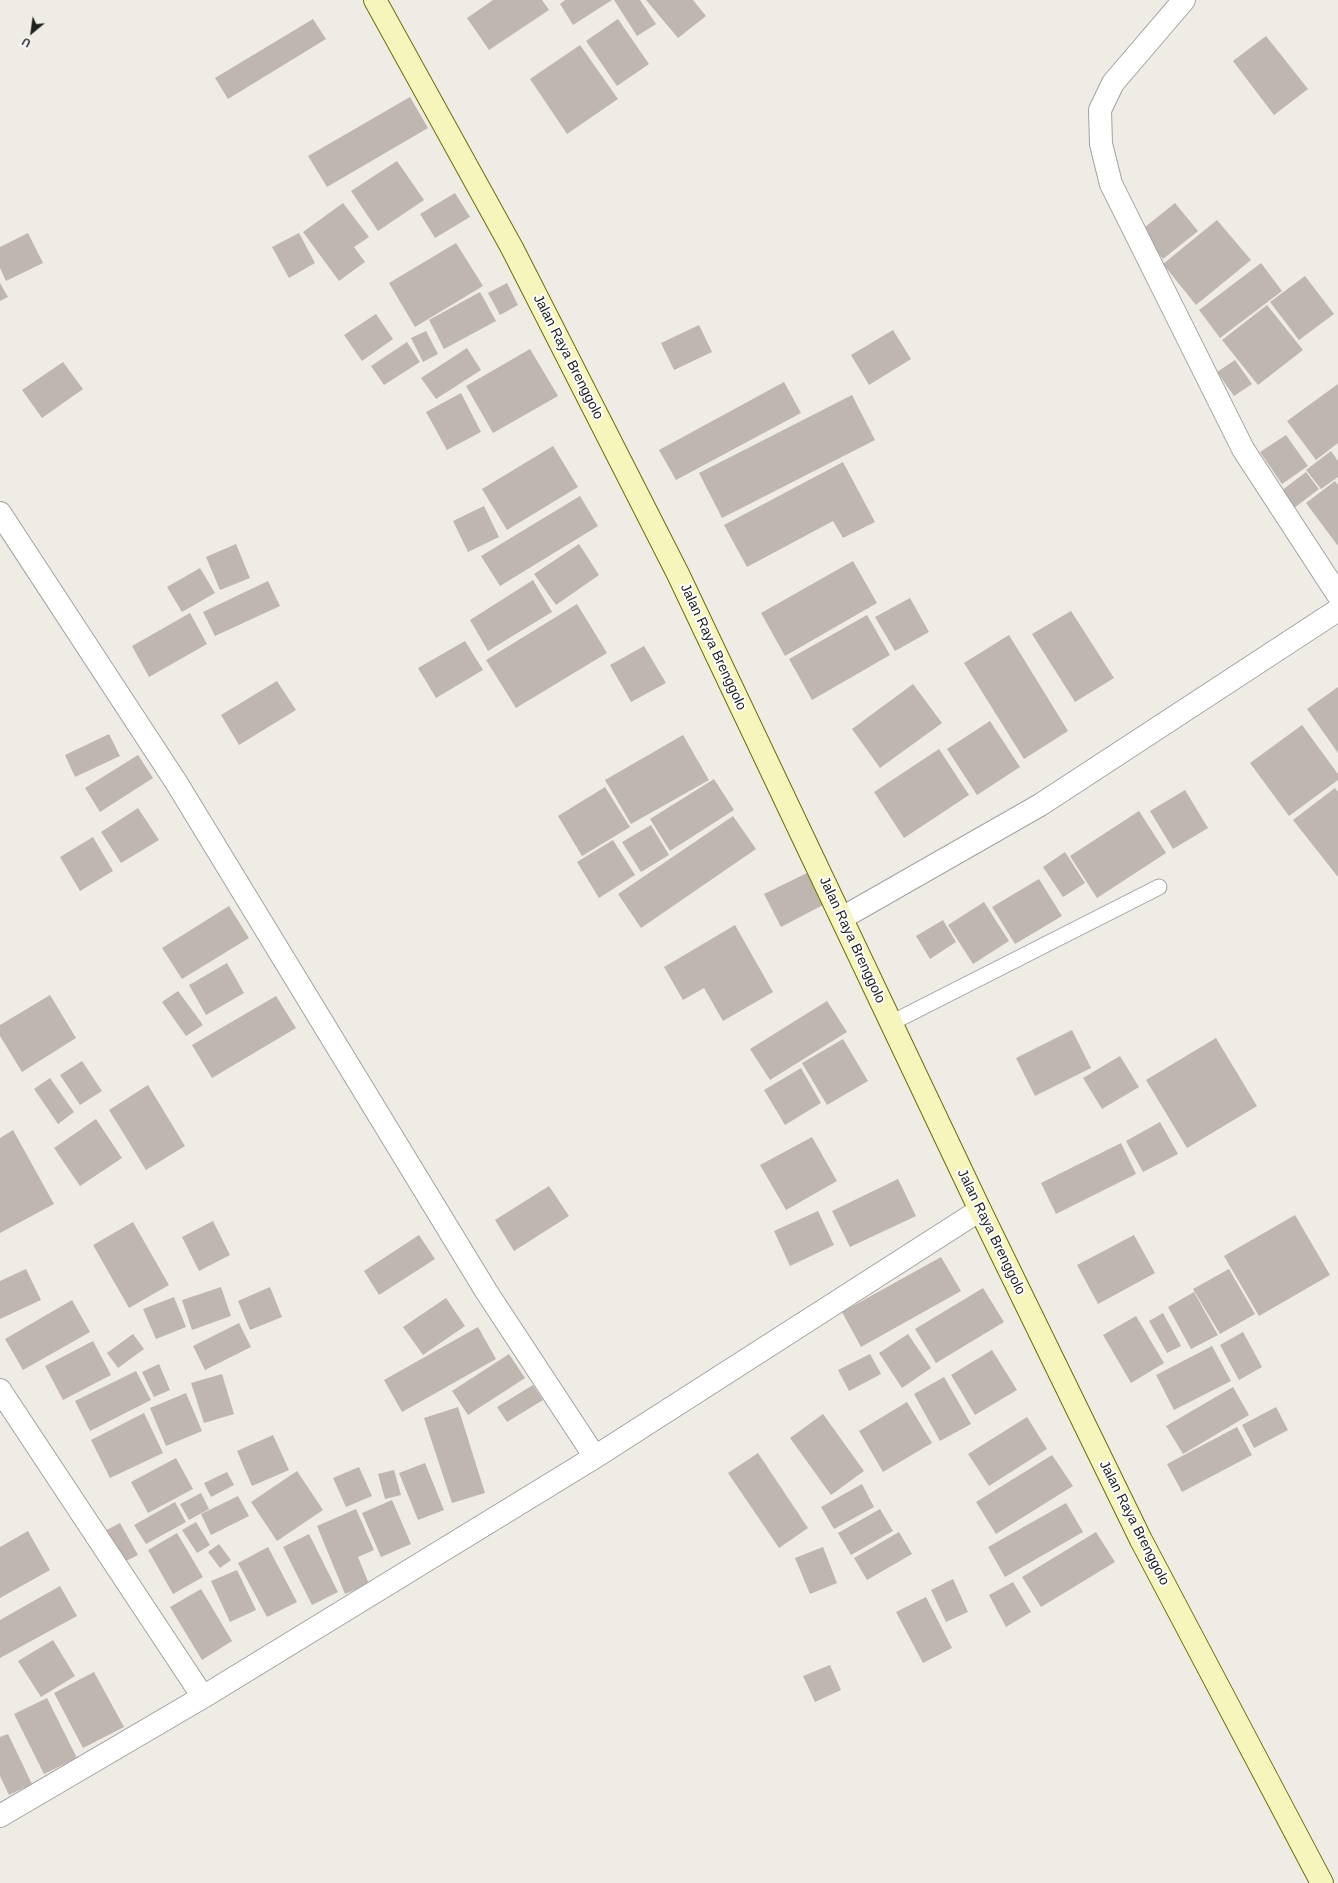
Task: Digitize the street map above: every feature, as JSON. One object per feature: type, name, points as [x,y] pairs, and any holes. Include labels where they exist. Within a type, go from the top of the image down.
[{"type":"main road","name":"Jalan Raya Brenggolo","points":[[375,0],[512,248],[675,567],[980,1210],[1141,1540],[1322,1883]]},
{"type":"street","points":[[1184,0],[1113,83],[1100,110],[1101,144],[1111,184],[1243,449],[1338,595]]},
{"type":"street","points":[[0,513],[176,782],[486,1291],[596,1457]]},
{"type":"street","points":[[842,918],[1040,805],[1338,610]]},
{"type":"street","points":[[0,1816],[203,1697],[596,1457],[980,1210]]},
{"type":"street","points":[[0,1390],[203,1697]]},
{"type":"lane","points":[[892,1023],[1159,887]]},
{"type":"building","points":[[493,0],[542,0],[549,10],[489,50],[467,18]]},
{"type":"building","points":[[565,0],[612,0],[573,25],[560,4]]},
{"type":"building","points":[[614,0],[640,0],[656,24],[637,36]]},
{"type":"building","points":[[646,0],[693,0],[706,16],[678,38]]},
{"type":"building","points":[[313,19],[326,39],[228,99],[215,78]]},
{"type":"building","points":[[618,19],[649,64],[617,86],[586,41]]},
{"type":"building","points":[[1266,36],[1308,89],[1274,115],[1233,61]]},
{"type":"building","points":[[580,45],[618,99],[567,134],[530,79]]},
{"type":"building","points":[[410,97],[428,128],[327,187],[308,156]]},
{"type":"building","points":[[397,161],[424,200],[378,231],[351,191]]},
{"type":"building","points":[[455,193],[470,217],[435,238],[420,214]]},
{"type":"building","points":[[343,203],[369,237],[354,247],[365,262],[339,281],[303,232]]},
{"type":"building","points":[[1175,203],[1198,231],[1163,259],[1140,231]]},
{"type":"building","points":[[1217,220],[1251,260],[1196,305],[1163,264]]},
{"type":"building","points":[[28,233],[43,263],[6,281],[0,268],[0,247]]},
{"type":"building","points":[[299,233],[315,263],[289,278],[272,247]]},
{"type":"building","points":[[456,243],[483,286],[415,327],[389,283]]},
{"type":"building","points":[[1261,263],[1282,291],[1220,338],[1199,310]]},
{"type":"building","points":[[1305,276],[1334,314],[1299,340],[1270,302]]},
{"type":"building","points":[[0,283],[8,297],[0,301]]},
{"type":"building","points":[[507,283],[518,305],[500,315],[488,293]]},
{"type":"building","points":[[480,292],[496,321],[444,349],[429,320]]},
{"type":"building","points":[[1267,305],[1303,350],[1258,385],[1222,340]]},
{"type":"building","points":[[376,314],[393,339],[362,361],[344,335]]},
{"type":"building","points":[[699,325],[712,352],[674,370],[661,343]]},
{"type":"building","points":[[893,330],[911,359],[869,385],[851,355]]},
{"type":"building","points":[[426,331],[438,354],[423,362],[411,338]]},
{"type":"building","points":[[407,342],[420,362],[384,385],[371,366]]},
{"type":"building","points":[[467,348],[481,370],[436,399],[421,378]]},
{"type":"building","points":[[530,349],[558,396],[493,433],[466,386]]},
{"type":"building","points":[[1235,360],[1252,384],[1234,396],[1217,372]]},
{"type":"building","points":[[63,362],[83,389],[42,418],[22,390]]},
{"type":"building","points":[[784,382],[801,413],[676,480],[659,450]]},
{"type":"building","points":[[1338,384],[1338,443],[1316,460],[1287,421]]},
{"type":"building","points":[[461,393],[481,432],[447,450],[426,412]]},
{"type":"building","points":[[852,395],[875,440],[722,518],[699,473]]},
{"type":"building","points":[[1286,435],[1308,466],[1282,484],[1260,452]]},
{"type":"building","points":[[553,446],[578,487],[507,530],[482,489]]},
{"type":"building","points":[[1331,451],[1338,461],[1338,477],[1321,489],[1306,470]]},
{"type":"building","points":[[843,462],[875,522],[843,538],[833,521],[747,567],[724,525]]},
{"type":"building","points":[[1306,472],[1319,489],[1290,511],[1277,494]]},
{"type":"building","points":[[1335,481],[1338,485],[1338,546],[1306,503]]},
{"type":"building","points":[[580,496],[598,526],[500,586],[481,556]]},
{"type":"building","points":[[484,506],[499,537],[468,552],[453,521]]},
{"type":"building","points":[[236,544],[250,578],[220,590],[206,557]]},
{"type":"building","points":[[579,544],[599,575],[556,605],[534,574]]},
{"type":"building","points":[[853,561],[877,603],[785,656],[761,613]]},
{"type":"building","points":[[200,568],[215,593],[182,612],[167,587]]},
{"type":"building","points":[[533,580],[552,612],[488,651],[470,620]]},
{"type":"building","points":[[268,581],[280,606],[215,636],[203,612]]},
{"type":"building","points":[[910,598],[929,632],[895,651],[875,617]]},
{"type":"building","points":[[577,604],[607,653],[516,708],[486,660]]},
{"type":"building","points":[[1071,611],[1114,678],[1075,702],[1032,634]]},
{"type":"building","points":[[190,613],[207,644],[149,677],[132,646]]},
{"type":"building","points":[[867,615],[890,655],[812,700],[789,659]]},
{"type":"building","points":[[1009,635],[1068,731],[1024,759],[964,663]]},
{"type":"building","points":[[465,641],[483,670],[436,698],[418,668]]},
{"type":"building","points":[[644,646],[666,683],[631,702],[610,665]]},
{"type":"building","points":[[277,681],[296,710],[239,745],[221,715]]},
{"type":"building","points":[[913,684],[942,723],[880,768],[852,729]]},
{"type":"building","points":[[1338,687],[1338,753],[1307,709]]},
{"type":"building","points":[[990,721],[1020,767],[977,795],[947,749]]},
{"type":"building","points":[[1302,725],[1338,774],[1338,780],[1289,816],[1250,763]]},
{"type":"building","points":[[109,734],[120,756],[75,777],[65,755]]},
{"type":"building","points":[[683,735],[709,780],[631,824],[605,780]]},
{"type":"building","points":[[939,749],[969,795],[904,838],[874,792]]},
{"type":"building","points":[[138,755],[153,778],[100,812],[85,788]]},
{"type":"building","points":[[714,779],[734,810],[670,851],[650,819]]},
{"type":"building","points":[[605,787],[630,827],[582,856],[558,816]]},
{"type":"building","points":[[1335,788],[1338,792],[1338,877],[1293,820]]},
{"type":"building","points":[[1185,790],[1208,828],[1173,849],[1150,811]]},
{"type":"building","points":[[138,808],[159,840],[121,863],[101,832]]},
{"type":"building","points":[[1139,811],[1166,853],[1097,898],[1070,856]]},
{"type":"building","points":[[733,816],[756,849],[641,928],[618,894]]},
{"type":"building","points":[[651,825],[669,855],[641,872],[622,842]]},
{"type":"building","points":[[93,837],[113,871],[80,891],[60,857]]},
{"type":"building","points":[[613,840],[635,875],[599,898],[577,862]]},
{"type":"building","points":[[1065,852],[1085,883],[1063,897],[1043,867]]},
{"type":"building","points":[[807,873],[823,905],[781,927],[764,894]]},
{"type":"building","points":[[1039,879],[1062,916],[1015,944],[992,907]]},
{"type":"building","points":[[984,902],[1009,941],[973,964],[948,925]]},
{"type":"building","points":[[229,906],[249,938],[182,979],[162,948]]},
{"type":"building","points":[[943,920],[956,942],[930,959],[916,936]]},
{"type":"building","points":[[735,925],[773,992],[723,1021],[704,988],[683,1000],[664,967]]},
{"type":"building","points":[[227,963],[244,993],[206,1015],[189,985]]},
{"type":"building","points":[[178,991],[203,1025],[186,1036],[162,1002]]},
{"type":"building","points":[[50,995],[76,1038],[22,1072],[0,1036],[0,1025]]},
{"type":"building","points":[[276,996],[296,1028],[212,1078],[192,1045]]},
{"type":"building","points":[[827,1001],[847,1032],[770,1080],[750,1049]]},
{"type":"building","points":[[1072,1030],[1091,1068],[1035,1096],[1016,1058]]},
{"type":"building","points":[[1216,1038],[1257,1106],[1187,1148],[1146,1080]]},
{"type":"building","points":[[843,1039],[868,1081],[827,1105],[802,1063]]},
{"type":"building","points":[[1120,1056],[1139,1087],[1102,1109],[1083,1078]]},
{"type":"building","points":[[82,1061],[102,1091],[80,1105],[60,1075]]},
{"type":"building","points":[[801,1068],[821,1103],[785,1125],[764,1090]]},
{"type":"building","points":[[50,1078],[74,1112],[58,1124],[34,1089]]},
{"type":"building","points":[[148,1085],[185,1146],[146,1170],[109,1110]]},
{"type":"building","points":[[96,1119],[122,1158],[80,1186],[54,1148]]},
{"type":"building","points":[[1160,1122],[1178,1154],[1143,1172],[1126,1141]]},
{"type":"building","points":[[13,1130],[54,1204],[0,1233],[0,1138]]},
{"type":"building","points":[[812,1137],[837,1181],[786,1210],[760,1165]]},
{"type":"building","points":[[1121,1143],[1136,1174],[1056,1214],[1041,1183]]},
{"type":"building","points":[[898,1179],[916,1216],[850,1247],[832,1211]]},
{"type":"building","points":[[549,1186],[569,1216],[514,1251],[495,1220]]},
{"type":"building","points":[[818,1211],[834,1245],[790,1266],[774,1231]]},
{"type":"building","points":[[1295,1215],[1330,1275],[1259,1316],[1224,1256]]},
{"type":"building","points":[[213,1221],[230,1255],[199,1271],[182,1237]]},
{"type":"building","points":[[133,1222],[169,1285],[129,1308],[93,1245]]},
{"type":"building","points":[[419,1235],[435,1259],[379,1295],[364,1271]]},
{"type":"building","points":[[1134,1235],[1155,1273],[1098,1304],[1077,1265]]},
{"type":"building","points":[[941,1257],[961,1291],[861,1347],[842,1312]]},
{"type":"building","points":[[26,1269],[41,1300],[0,1319],[0,1281]]},
{"type":"building","points":[[1229,1269],[1255,1314],[1220,1334],[1193,1289]]},
{"type":"building","points":[[221,1287],[231,1316],[192,1330],[182,1300]]},
{"type":"building","points":[[270,1287],[282,1317],[250,1330],[238,1301]]},
{"type":"building","points":[[983,1288],[1004,1322],[936,1363],[915,1329]]},
{"type":"building","points":[[1194,1292],[1218,1335],[1191,1349],[1168,1307]]},
{"type":"building","points":[[174,1297],[186,1327],[156,1339],[143,1309]]},
{"type":"building","points":[[446,1298],[465,1326],[423,1355],[403,1327]]},
{"type":"building","points":[[72,1300],[90,1332],[23,1370],[5,1339]]},
{"type":"building","points":[[1163,1313],[1181,1346],[1167,1353],[1149,1321]]},
{"type":"building","points":[[1136,1316],[1164,1363],[1131,1383],[1103,1335]]},
{"type":"building","points":[[239,1323],[251,1347],[205,1370],[193,1346]]},
{"type":"building","points":[[478,1327],[496,1359],[402,1412],[384,1380]]},
{"type":"building","points":[[1243,1332],[1262,1367],[1239,1380],[1220,1345]]},
{"type":"building","points":[[133,1334],[144,1349],[118,1368],[107,1353]]},
{"type":"building","points":[[908,1334],[931,1368],[902,1388],[879,1353]]},
{"type":"building","points":[[93,1341],[111,1375],[63,1400],[45,1366]]},
{"type":"building","points":[[1212,1346],[1231,1381],[1174,1410],[1156,1375]]},
{"type":"building","points":[[992,1350],[1017,1390],[975,1415],[951,1375]]},
{"type":"building","points":[[509,1354],[525,1378],[468,1415],[452,1391]]},
{"type":"building","points":[[870,1354],[881,1374],[849,1391],[838,1370]]},
{"type":"building","points":[[159,1364],[170,1390],[154,1397],[142,1372]]},
{"type":"building","points":[[136,1371],[151,1400],[90,1431],[75,1401]]},
{"type":"building","points":[[222,1374],[234,1414],[204,1423],[191,1383]]},
{"type":"building","points":[[944,1377],[971,1424],[940,1441],[914,1394]]},
{"type":"building","points":[[533,1385],[543,1400],[507,1422],[497,1407]]},
{"type":"building","points":[[1233,1387],[1249,1415],[1183,1454],[1166,1426]]},
{"type":"building","points":[[186,1393],[202,1431],[166,1446],[150,1408]]},
{"type":"building","points":[[907,1402],[932,1443],[883,1472],[859,1431]]},
{"type":"building","points":[[458,1407],[485,1493],[452,1503],[424,1418]]},
{"type":"building","points":[[1276,1407],[1288,1430],[1254,1448],[1242,1425]]},
{"type":"building","points":[[144,1413],[163,1453],[110,1478],[91,1440]]},
{"type":"building","points":[[823,1414],[864,1471],[831,1495],[790,1438]]},
{"type":"building","points":[[1027,1417],[1047,1449],[989,1486],[968,1454]]},
{"type":"building","points":[[1237,1427],[1252,1455],[1182,1492],[1167,1464]]},
{"type":"building","points":[[273,1435],[289,1470],[252,1486],[237,1451]]},
{"type":"building","points":[[758,1453],[808,1528],[779,1548],[728,1473]]},
{"type":"building","points":[[1052,1455],[1073,1486],[996,1534],[976,1502]]},
{"type":"building","points":[[176,1458],[193,1489],[148,1513],[131,1482]]},
{"type":"building","points":[[425,1463],[444,1510],[418,1520],[399,1473]]},
{"type":"building","points":[[359,1467],[372,1496],[346,1507],[333,1478]]},
{"type":"building","points":[[394,1470],[401,1495],[385,1499],[378,1474]]},
{"type":"building","points":[[297,1471],[323,1510],[277,1541],[251,1502]]},
{"type":"building","points":[[227,1472],[234,1485],[211,1497],[204,1483]]},
{"type":"building","points":[[862,1484],[874,1507],[834,1529],[821,1507]]},
{"type":"building","points":[[201,1493],[209,1509],[189,1520],[180,1504]]},
{"type":"building","points":[[238,1496],[249,1516],[211,1535],[201,1514]]},
{"type":"building","points":[[392,1500],[411,1544],[381,1557],[362,1513]]},
{"type":"building","points":[[175,1502],[186,1522],[146,1544],[134,1525]]},
{"type":"building","points":[[1066,1503],[1083,1532],[1005,1577],[988,1547]]},
{"type":"building","points":[[356,1509],[374,1550],[358,1557],[369,1584],[345,1594],[317,1526]]},
{"type":"building","points":[[880,1509],[893,1531],[851,1555],[838,1533]]},
{"type":"building","points":[[196,1522],[210,1545],[197,1553],[182,1530]]},
{"type":"building","points":[[120,1523],[138,1555],[120,1564],[103,1532]]},
{"type":"building","points":[[28,1531],[50,1570],[0,1598],[0,1547]]},
{"type":"building","points":[[899,1532],[912,1554],[867,1580],[854,1558]]},
{"type":"building","points":[[1096,1532],[1115,1562],[1041,1607],[1022,1577]]},
{"type":"building","points":[[177,1533],[203,1577],[173,1594],[148,1550]]},
{"type":"building","points":[[309,1534],[338,1592],[312,1605],[283,1547]]},
{"type":"building","points":[[219,1544],[231,1560],[220,1568],[208,1552]]},
{"type":"building","points":[[268,1547],[297,1602],[267,1617],[238,1563]]},
{"type":"building","points":[[823,1547],[837,1583],[810,1594],[795,1558]]},
{"type":"building","points":[[237,1570],[256,1610],[230,1622],[211,1581]]},
{"type":"building","points":[[953,1579],[968,1612],[946,1622],[931,1590]]},
{"type":"building","points":[[1013,1582],[1031,1612],[1006,1627],[989,1595]]},
{"type":"building","points":[[60,1586],[77,1616],[0,1658],[0,1620]]},
{"type":"building","points":[[201,1589],[232,1641],[202,1660],[170,1607]]},
{"type":"building","points":[[926,1597],[952,1648],[923,1663],[896,1612]]},
{"type":"building","points":[[53,1640],[75,1676],[41,1697],[18,1661]]},
{"type":"building","points":[[830,1665],[841,1690],[815,1702],[803,1676]]},
{"type":"building","points":[[94,1672],[124,1727],[83,1748],[54,1693]]},
{"type":"building","points":[[47,1698],[77,1758],[44,1774],[14,1714]]},
{"type":"building","points":[[8,1734],[32,1784],[9,1795],[0,1776],[0,1737]]}]
